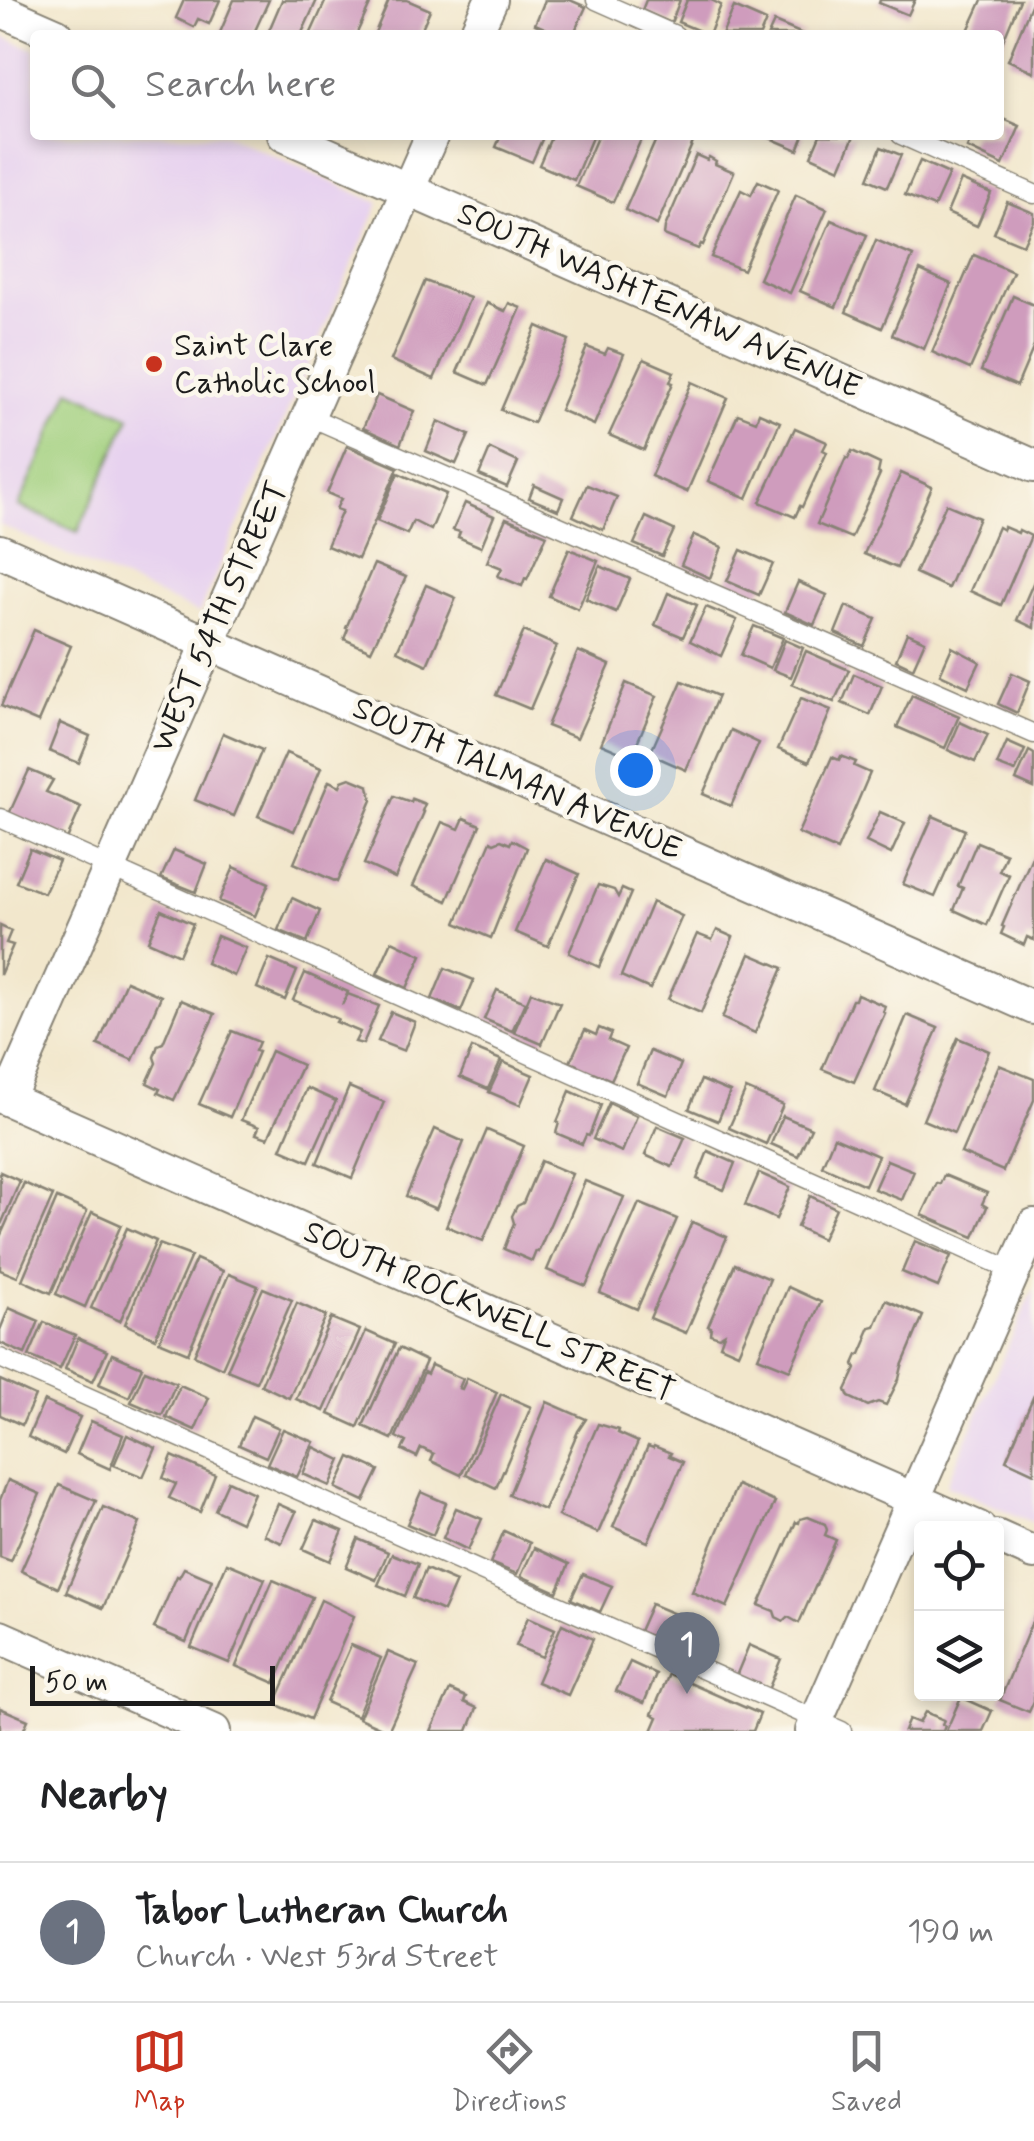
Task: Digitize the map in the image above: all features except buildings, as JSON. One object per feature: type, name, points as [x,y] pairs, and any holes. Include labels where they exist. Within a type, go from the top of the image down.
[{"type":"street","points":[[477,30],[491,0]]},
{"type":"street","points":[[0,10],[46,30]]},
{"type":"street","name":"SOUTH WASHTENAW AVENUE","points":[[295,140],[1034,466]]},
{"type":"street","name":"WEST 54TH STREET","points":[[4,1098],[430,140]]},
{"type":"street","name":"SOUTH TALMAN AVENUE","points":[[0,551],[1034,1008]]},
{"type":"street","name":"SOUTH ROCKWELL STREET","points":[[4,1098],[962,1521]]},
{"type":"street","points":[[824,1727],[913,1500],[1034,1225]]},
{"type":"street","points":[[1004,1540],[1034,1553]]},
{"type":"street","points":[[0,1637],[214,1731]]},
{"type":"lane","points":[[596,0],[664,30]]},
{"type":"lane","points":[[912,140],[1034,194]]},
{"type":"lane","points":[[308,416],[1034,734]]},
{"type":"lane","points":[[0,818],[1014,1271]]},
{"type":"lane","points":[[0,1358],[824,1727]]},
{"type":"shaded area","name":"Saint Clare Catholic School","points":[[0,35],[30,48],[30,140],[237,140],[379,203],[199,613],[0,525]]},
{"type":"shaded area","points":[[1034,1288],[1034,1523],[946,1485]]},
{"type":"green space","points":[[70,390],[130,417],[78,532],[19,506]]},
{"type":"place","name":"Saint Clare Catholic School","points":[[154,364]]},
{"type":"place","name":"Tabor Lutheran Church","points":[[687,1694]]}]
